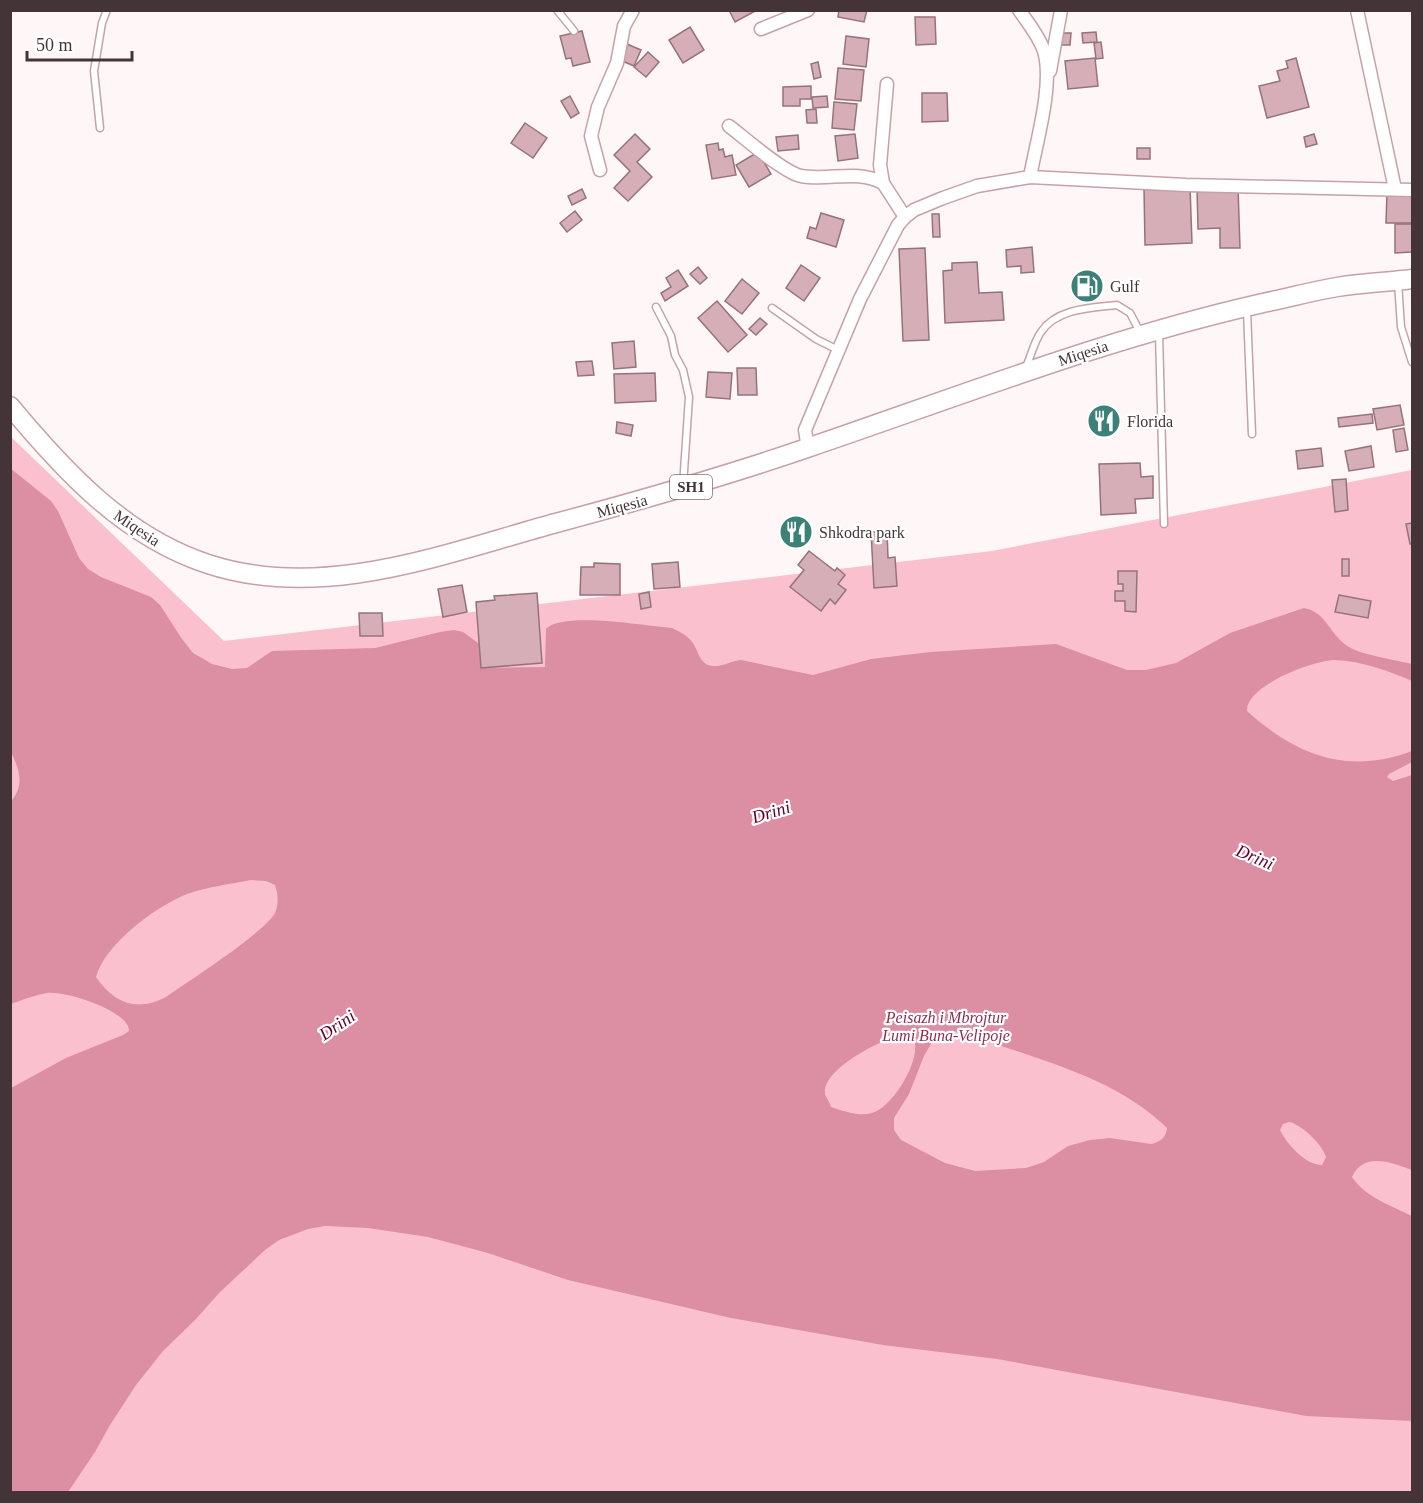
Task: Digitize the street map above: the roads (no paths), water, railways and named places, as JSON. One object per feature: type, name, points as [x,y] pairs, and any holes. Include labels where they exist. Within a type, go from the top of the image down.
[{"type":"main road","name":"Miqesia","points":[[10,406],[73,477],[131,526],[173,550],[211,566],[257,575],[295,578],[331,576],[406,564],[683,489],[1024,372],[1198,318],[1336,287],[1406,280]]},
{"type":"street","points":[[600,170],[591,136],[598,107],[617,63],[624,26],[633,10]]},
{"type":"street","points":[[762,29],[808,10]]},
{"type":"street","points":[[1020,10],[1044,53],[1046,90]]},
{"type":"street","points":[[1030,177],[1061,10]]},
{"type":"street","points":[[1357,10],[1395,189]]},
{"type":"street","points":[[886,84],[880,165],[883,183],[905,217]]},
{"type":"street","points":[[729,126],[790,172],[802,176],[858,175],[872,177],[883,183]]},
{"type":"street","points":[[808,448],[805,430],[838,350],[882,254],[905,217],[914,210],[977,186],[1030,177],[1186,185],[1413,190]]},
{"type":"lane","points":[[100,128],[94,72],[102,23],[107,10]]},
{"type":"lane","points":[[557,10],[574,31]]},
{"type":"lane","points":[[1406,280],[1401,327],[1413,362]]},
{"type":"lane","points":[[1024,372],[1040,333],[1054,317],[1086,308],[1118,305],[1150,332],[1164,524]]},
{"type":"lane","points":[[656,307],[671,336],[675,355],[683,370],[689,397],[683,489]]},
{"type":"lane","points":[[1247,307],[1252,434]]},
{"type":"lane","points":[[772,308],[816,339],[838,350]]},
{"type":"water","name":"Peisazh i Mbrojtur Lumi Buna-Velipoje","points":[[10,468],[51,501],[58,511],[79,558],[88,569],[101,577],[151,597],[160,605],[193,653],[212,664],[232,669],[247,668],[272,651],[375,648],[454,630],[463,632],[481,647],[482,668],[545,667],[546,629],[555,624],[586,620],[672,628],[690,640],[702,660],[708,665],[720,666],[741,660],[813,675],[871,659],[931,652],[1056,644],[1127,670],[1146,670],[1176,663],[1230,633],[1304,608],[1312,610],[1349,647],[1370,655],[1412,664],[1412,681],[1385,670],[1355,662],[1335,660],[1312,664],[1268,684],[1249,702],[1247,711],[1285,740],[1324,757],[1345,761],[1366,761],[1389,758],[1412,751],[1412,762],[1387,777],[1393,781],[1412,775],[1412,1170],[1379,1161],[1364,1164],[1352,1177],[1371,1195],[1412,1216],[1412,1421],[1306,1416],[997,1359],[883,1345],[731,1318],[568,1280],[488,1253],[428,1237],[368,1228],[325,1226],[308,1229],[279,1240],[219,1293],[163,1351],[136,1385],[68,1492],[11,1492],[11,1088],[66,1058],[129,1031],[119,1016],[81,998],[47,993],[11,1004],[10,802],[18,790],[19,777],[10,750]],"holes":[[[251,880],[266,881],[275,885],[277,892],[275,913],[242,944],[156,1002],[127,1003],[111,994],[103,986],[96,977],[101,964],[133,928],[174,900],[211,888]],[[953,1031],[967,1034],[1046,1061],[1098,1082],[1146,1110],[1167,1128],[1164,1137],[1151,1144],[1110,1138],[1090,1140],[1068,1146],[1044,1162],[1026,1168],[975,1171],[945,1163],[901,1140],[894,1130],[894,1118],[909,1094],[924,1056],[940,1033]],[[904,1033],[913,1036],[914,1056],[904,1080],[889,1101],[880,1109],[867,1114],[851,1113],[831,1107],[825,1094],[827,1084],[833,1074],[869,1048]],[[1289,1122],[1294,1124],[1316,1141],[1326,1157],[1322,1165],[1309,1162],[1292,1147],[1280,1130],[1283,1124]]]},
{"type":"place","name":"Gulf","points":[[1087,286]]},
{"type":"place","name":"Florida","points":[[1104,421]]},
{"type":"place","name":"Shkodra park","points":[[796,532]]},
{"type":"water label","name":"Drini","points":[[771,812]]},
{"type":"water label","name":"Drini","points":[[1255,857]]},
{"type":"water label","name":"Drini","points":[[337,1025]]}]
